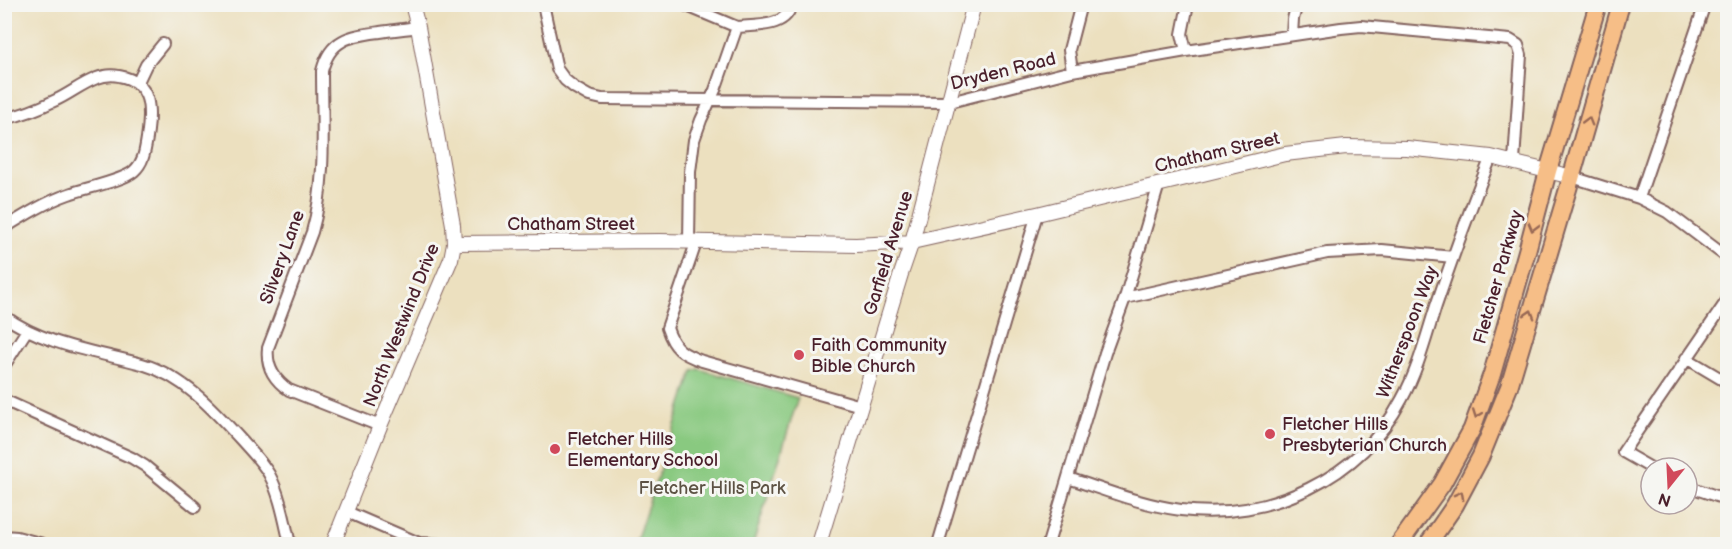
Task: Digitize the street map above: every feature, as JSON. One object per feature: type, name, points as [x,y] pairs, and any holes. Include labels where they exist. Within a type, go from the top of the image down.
[{"type":"main road","name":"Fletcher Parkway","points":[[1400,544],[1442,484],[1472,429],[1492,374],[1548,171],[1598,4]]},
{"type":"main road","points":[[1428,544],[1455,505],[1481,456],[1509,387],[1621,4]]},
{"type":"street","name":"North Westwind Drive","points":[[333,544],[451,259],[454,243],[453,225],[412,4]]},
{"type":"street","name":"Dryden Road","points":[[543,4],[557,69],[568,83],[583,93],[602,99],[950,102],[1072,71],[1186,51],[1361,26],[1510,40],[1518,45],[1521,55],[1514,162]]},
{"type":"street","points":[[682,4],[738,27],[779,22],[790,10],[791,4]]},
{"type":"street","name":"Garfield Avenue","points":[[819,544],[912,242],[974,4]]},
{"type":"street","points":[[1072,71],[1069,50],[1081,4]]},
{"type":"street","points":[[1186,51],[1182,34],[1188,4]]},
{"type":"street","points":[[1292,35],[1297,4]]},
{"type":"street","points":[[1639,198],[1705,4]]},
{"type":"street","name":"Silvery Lane","points":[[380,426],[284,387],[271,371],[268,348],[317,213],[321,184],[322,71],[326,58],[340,42],[354,35],[418,27]]},
{"type":"street","points":[[738,27],[692,150],[690,171],[693,243],[667,328],[671,340],[685,355],[861,406]]},
{"type":"street","points":[[137,84],[146,65],[163,44]]},
{"type":"street","points":[[4,119],[48,104],[104,76],[121,76],[137,84],[148,99],[151,112],[145,152],[138,167],[125,177],[67,194],[35,209],[4,228]]},
{"type":"street","name":"Chatham Street","points":[[454,243],[856,245],[912,242],[1285,154],[1325,148],[1387,147],[1491,157],[1572,177],[1639,198],[1667,212],[1728,258]]},
{"type":"street","name":"Witherspoon Way","points":[[1068,478],[1153,505],[1211,512],[1243,510],[1275,503],[1305,491],[1319,484],[1356,457],[1378,436],[1395,412],[1414,372],[1453,257],[1491,157]]},
{"type":"street","points":[[1048,544],[1105,353],[1125,298],[1159,184]]},
{"type":"street","points":[[939,544],[1038,214]]},
{"type":"street","points":[[1125,298],[1327,253],[1382,250],[1453,257]]},
{"type":"street","points":[[1639,461],[1623,452],[1728,299]]},
{"type":"street","points":[[4,316],[39,337],[62,345],[145,365],[189,388],[219,416],[266,469],[274,488],[290,544]]},
{"type":"street","points":[[4,366],[27,330]]},
{"type":"street","points":[[1686,358],[1728,383]]},
{"type":"street","points":[[4,400],[132,458],[195,507]]},
{"type":"street","points":[[1699,490],[1728,500]]},
{"type":"street","points":[[347,512],[419,543],[440,544]]},
{"type":"street","points":[[4,536],[43,544]]},
{"type":"green space","name":"Fletcher Hills Park","points":[[699,369],[798,398],[753,544],[635,544],[693,371]]},
{"type":"place","name":"Faith Community Bible Church","points":[[799,355]]},
{"type":"place","name":"Fletcher Hills Presbyterian Church","points":[[1270,434]]},
{"type":"place","name":"Fletcher Hills Elementary School","points":[[555,449]]}]
